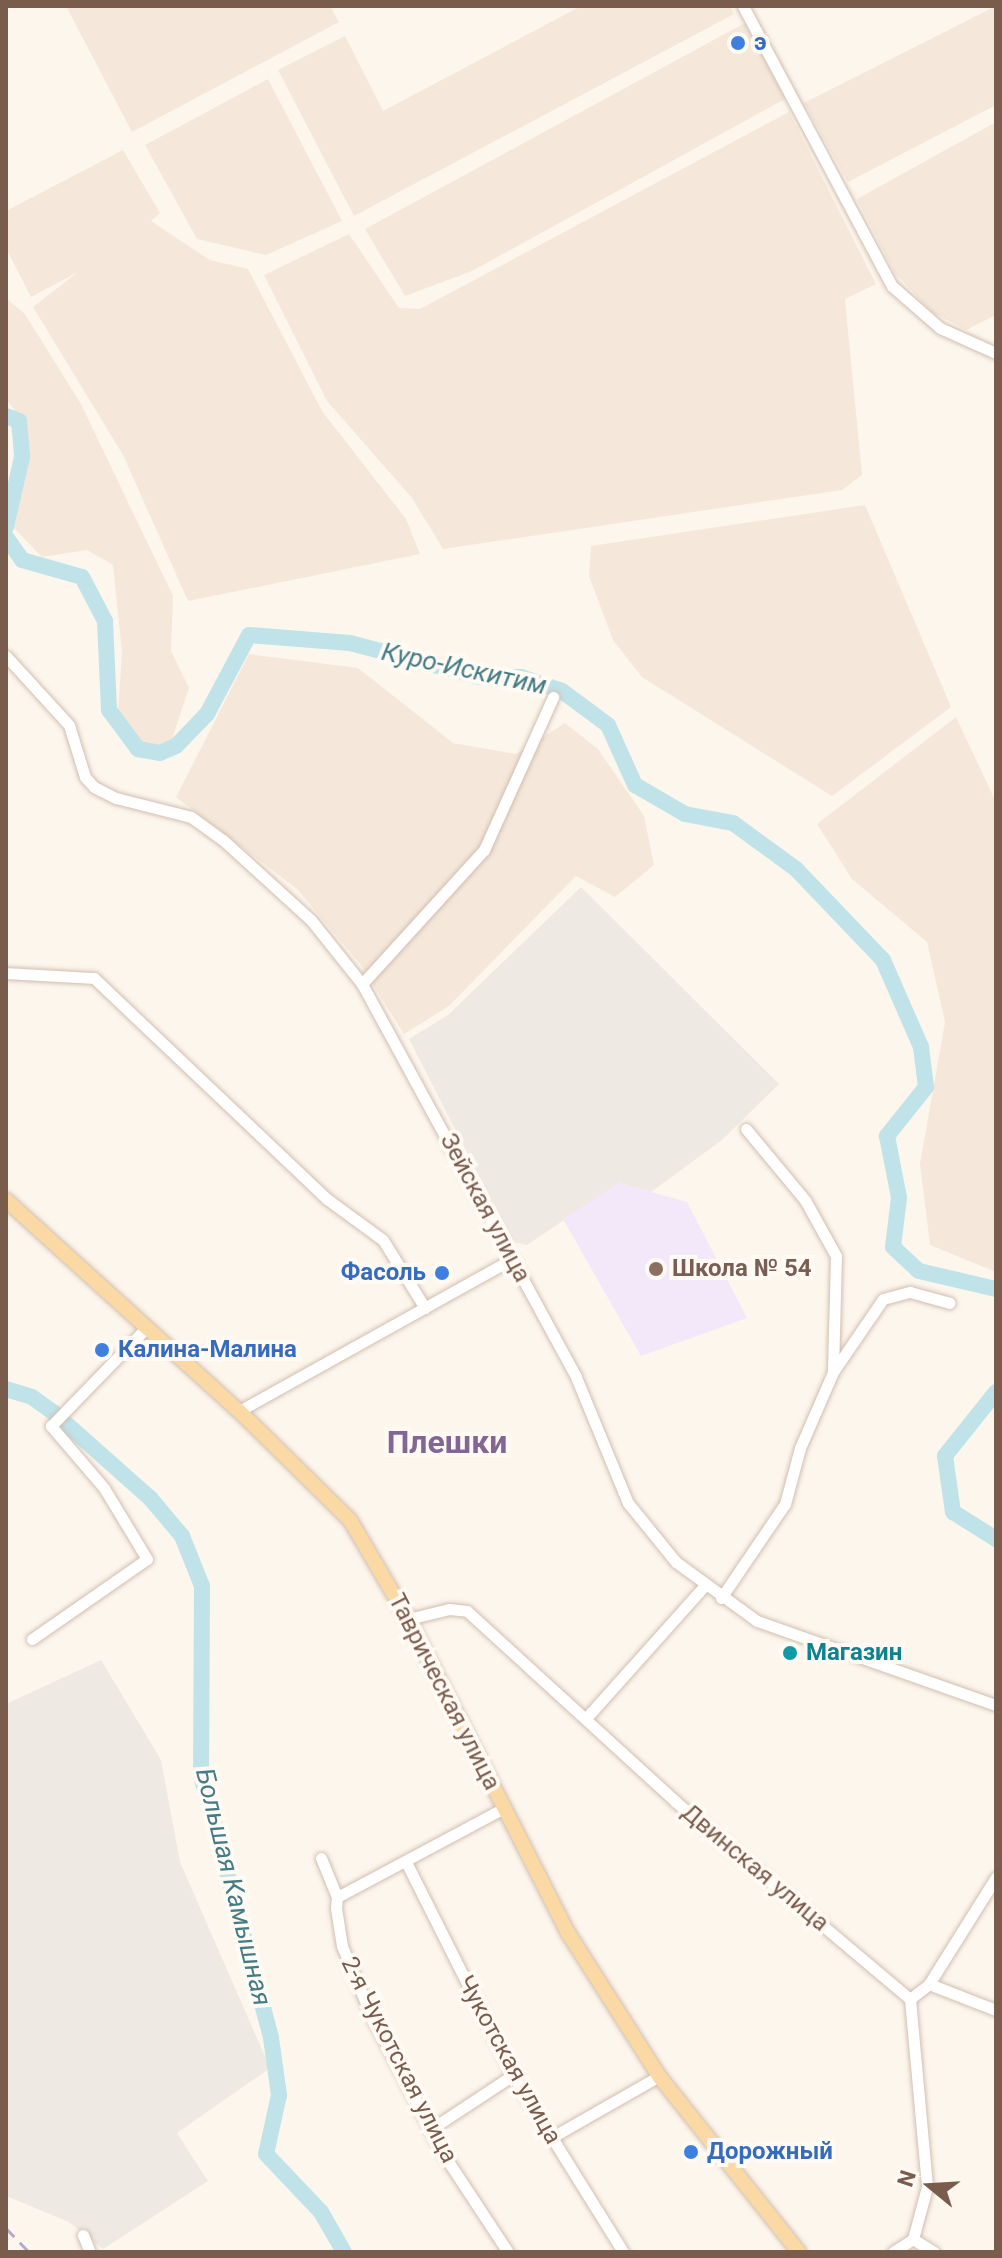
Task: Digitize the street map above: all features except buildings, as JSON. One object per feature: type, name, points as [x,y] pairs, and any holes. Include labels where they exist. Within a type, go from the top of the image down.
[{"type":"main road","name":"Таврическая улица","points":[[6,1200],[239,1411],[350,1520],[408,1619],[568,1933],[659,2076],[799,2252]]},
{"type":"street","points":[[743,6],[892,286],[940,328],[996,353]]},
{"type":"street","name":"Зейская улица","points":[[6,656],[69,725],[85,777],[94,787],[116,798],[191,817],[223,840],[311,920],[362,984],[576,1377],[628,1503],[676,1562],[721,1598],[797,1638],[921,1675],[996,1705]]},
{"type":"street","points":[[362,984],[484,850],[553,697]]},
{"type":"street","points":[[6,973],[94,978],[327,1199],[383,1240],[425,1308]]},
{"type":"street","points":[[746,1129],[798,1190],[836,1256],[833,1372]]},
{"type":"street","points":[[239,1411],[512,1259]]},
{"type":"street","points":[[721,1598],[785,1504],[800,1448],[833,1372],[890,1294],[910,1292],[950,1303]]},
{"type":"street","points":[[32,1639],[147,1559],[104,1488],[51,1426],[52,1421],[145,1329]]},
{"type":"street","points":[[588,1716],[705,1585]]},
{"type":"street","name":"Двинская улица","points":[[408,1619],[449,1609],[467,1611],[588,1716],[676,1802],[910,1999]]},
{"type":"street","points":[[337,1897],[504,1808]]},
{"type":"street","name":"2-я Чукотская улица","points":[[321,1858],[337,1897],[337,1922],[347,1959],[431,2129],[508,2252]]},
{"type":"street","name":"Чукотская улица","points":[[406,1862],[513,2075],[554,2136],[623,2252]]},
{"type":"street","points":[[893,2252],[913,2239],[927,2187],[910,1999],[929,1984],[996,1877]]},
{"type":"street","points":[[929,1984],[996,2010]]},
{"type":"street","points":[[431,2129],[513,2075]]},
{"type":"street","points":[[554,2136],[659,2076]]},
{"type":"street","points":[[83,2235],[90,2252]]},
{"type":"street","points":[[913,2239],[934,2252]]},
{"type":"shaded area","points":[[66,6],[330,6],[339,22],[132,132]]},
{"type":"shaded area","points":[[581,6],[730,6],[734,14],[354,216],[278,70],[345,36],[383,111]]},
{"type":"shaded area","points":[[996,6],[996,105],[848,182],[804,103]]},
{"type":"shaded area","points":[[745,23],[785,99],[472,271],[405,296],[365,229]]},
{"type":"shaded area","points":[[268,79],[342,221],[266,255],[197,239],[145,145]]},
{"type":"shaded area","points":[[789,112],[876,284],[845,299],[862,475],[842,490],[443,549],[412,498],[327,401],[264,275],[349,234],[399,308],[420,309]]},
{"type":"shaded area","points":[[996,122],[996,315],[966,330],[932,312],[895,273],[857,199]]},
{"type":"shaded area","points":[[123,150],[160,213],[151,221],[210,260],[248,269],[322,411],[406,519],[420,554],[188,601],[123,455],[33,307],[78,272],[31,297],[6,248],[6,211]]},
{"type":"shaded area","points":[[8,300],[25,314],[81,404],[173,596],[171,651],[189,688],[171,742],[132,755],[117,727],[122,652],[113,565],[87,550],[42,557],[14,528],[25,473],[16,412],[6,399]]},
{"type":"shaded area","points":[[865,505],[951,707],[832,796],[642,677],[613,640],[589,576],[591,546]]},
{"type":"shaded area","points":[[249,654],[358,668],[453,743],[516,754],[565,723],[598,749],[644,816],[654,865],[615,897],[576,876],[449,1006],[404,1034],[361,965],[297,889],[176,797]]},
{"type":"shaded area","points":[[956,717],[996,802],[996,1272],[930,1245],[920,1164],[945,1022],[927,942],[852,879],[817,824]]},
{"type":"shaded area","points":[[581,887],[779,1084],[722,1140],[651,1192],[619,1183],[527,1245],[513,1242],[409,1039],[448,1015]]},
{"type":"shaded area","name":"Школа № 54","points":[[619,1183],[687,1202],[747,1318],[641,1356],[563,1219]]},
{"type":"shaded area","points":[[101,1660],[161,1760],[180,1862],[270,2068],[177,2133],[208,2181],[103,2249],[69,2222],[6,2196],[6,1704]]},
{"type":"waterway","name":"Куро-Искитим","points":[[6,416],[19,421],[22,457],[6,527]]},
{"type":"waterway","name":"Куро-Искитим","points":[[6,537],[22,560],[82,577],[105,621],[109,710],[138,749],[160,753],[176,746],[207,714],[249,635],[350,643],[480,677],[521,677],[562,691],[608,725],[635,785],[685,814],[733,823],[796,869],[883,960],[921,1047],[926,1087],[887,1136],[899,1198],[893,1247],[919,1271],[996,1289]]},
{"type":"waterway","name":"Большая Камышная","points":[[6,1389],[32,1397],[53,1412],[150,1498],[182,1536],[202,1586],[201,1776],[271,2038],[279,2095],[266,2154],[321,2212],[344,2252]]},
{"type":"waterway","name":"Куро-Искитим","points":[[996,1392],[945,1456],[953,1512],[996,1539]]},
{"type":"railway","points":[[6,2228],[29,2252]]},
{"type":"place","name":"э","points":[[738,43]]},
{"type":"place","name":"Школа № 54","points":[[656,1269]]},
{"type":"place","name":"Фасоль","points":[[442,1273]]},
{"type":"place","name":"Калина-Малина","points":[[102,1350]]},
{"type":"place","name":"Магазин","points":[[790,1653]]},
{"type":"place","name":"Дорожный","points":[[691,2152]]},
{"type":"district","name":"Плешки","points":[[447,1442]]}]
